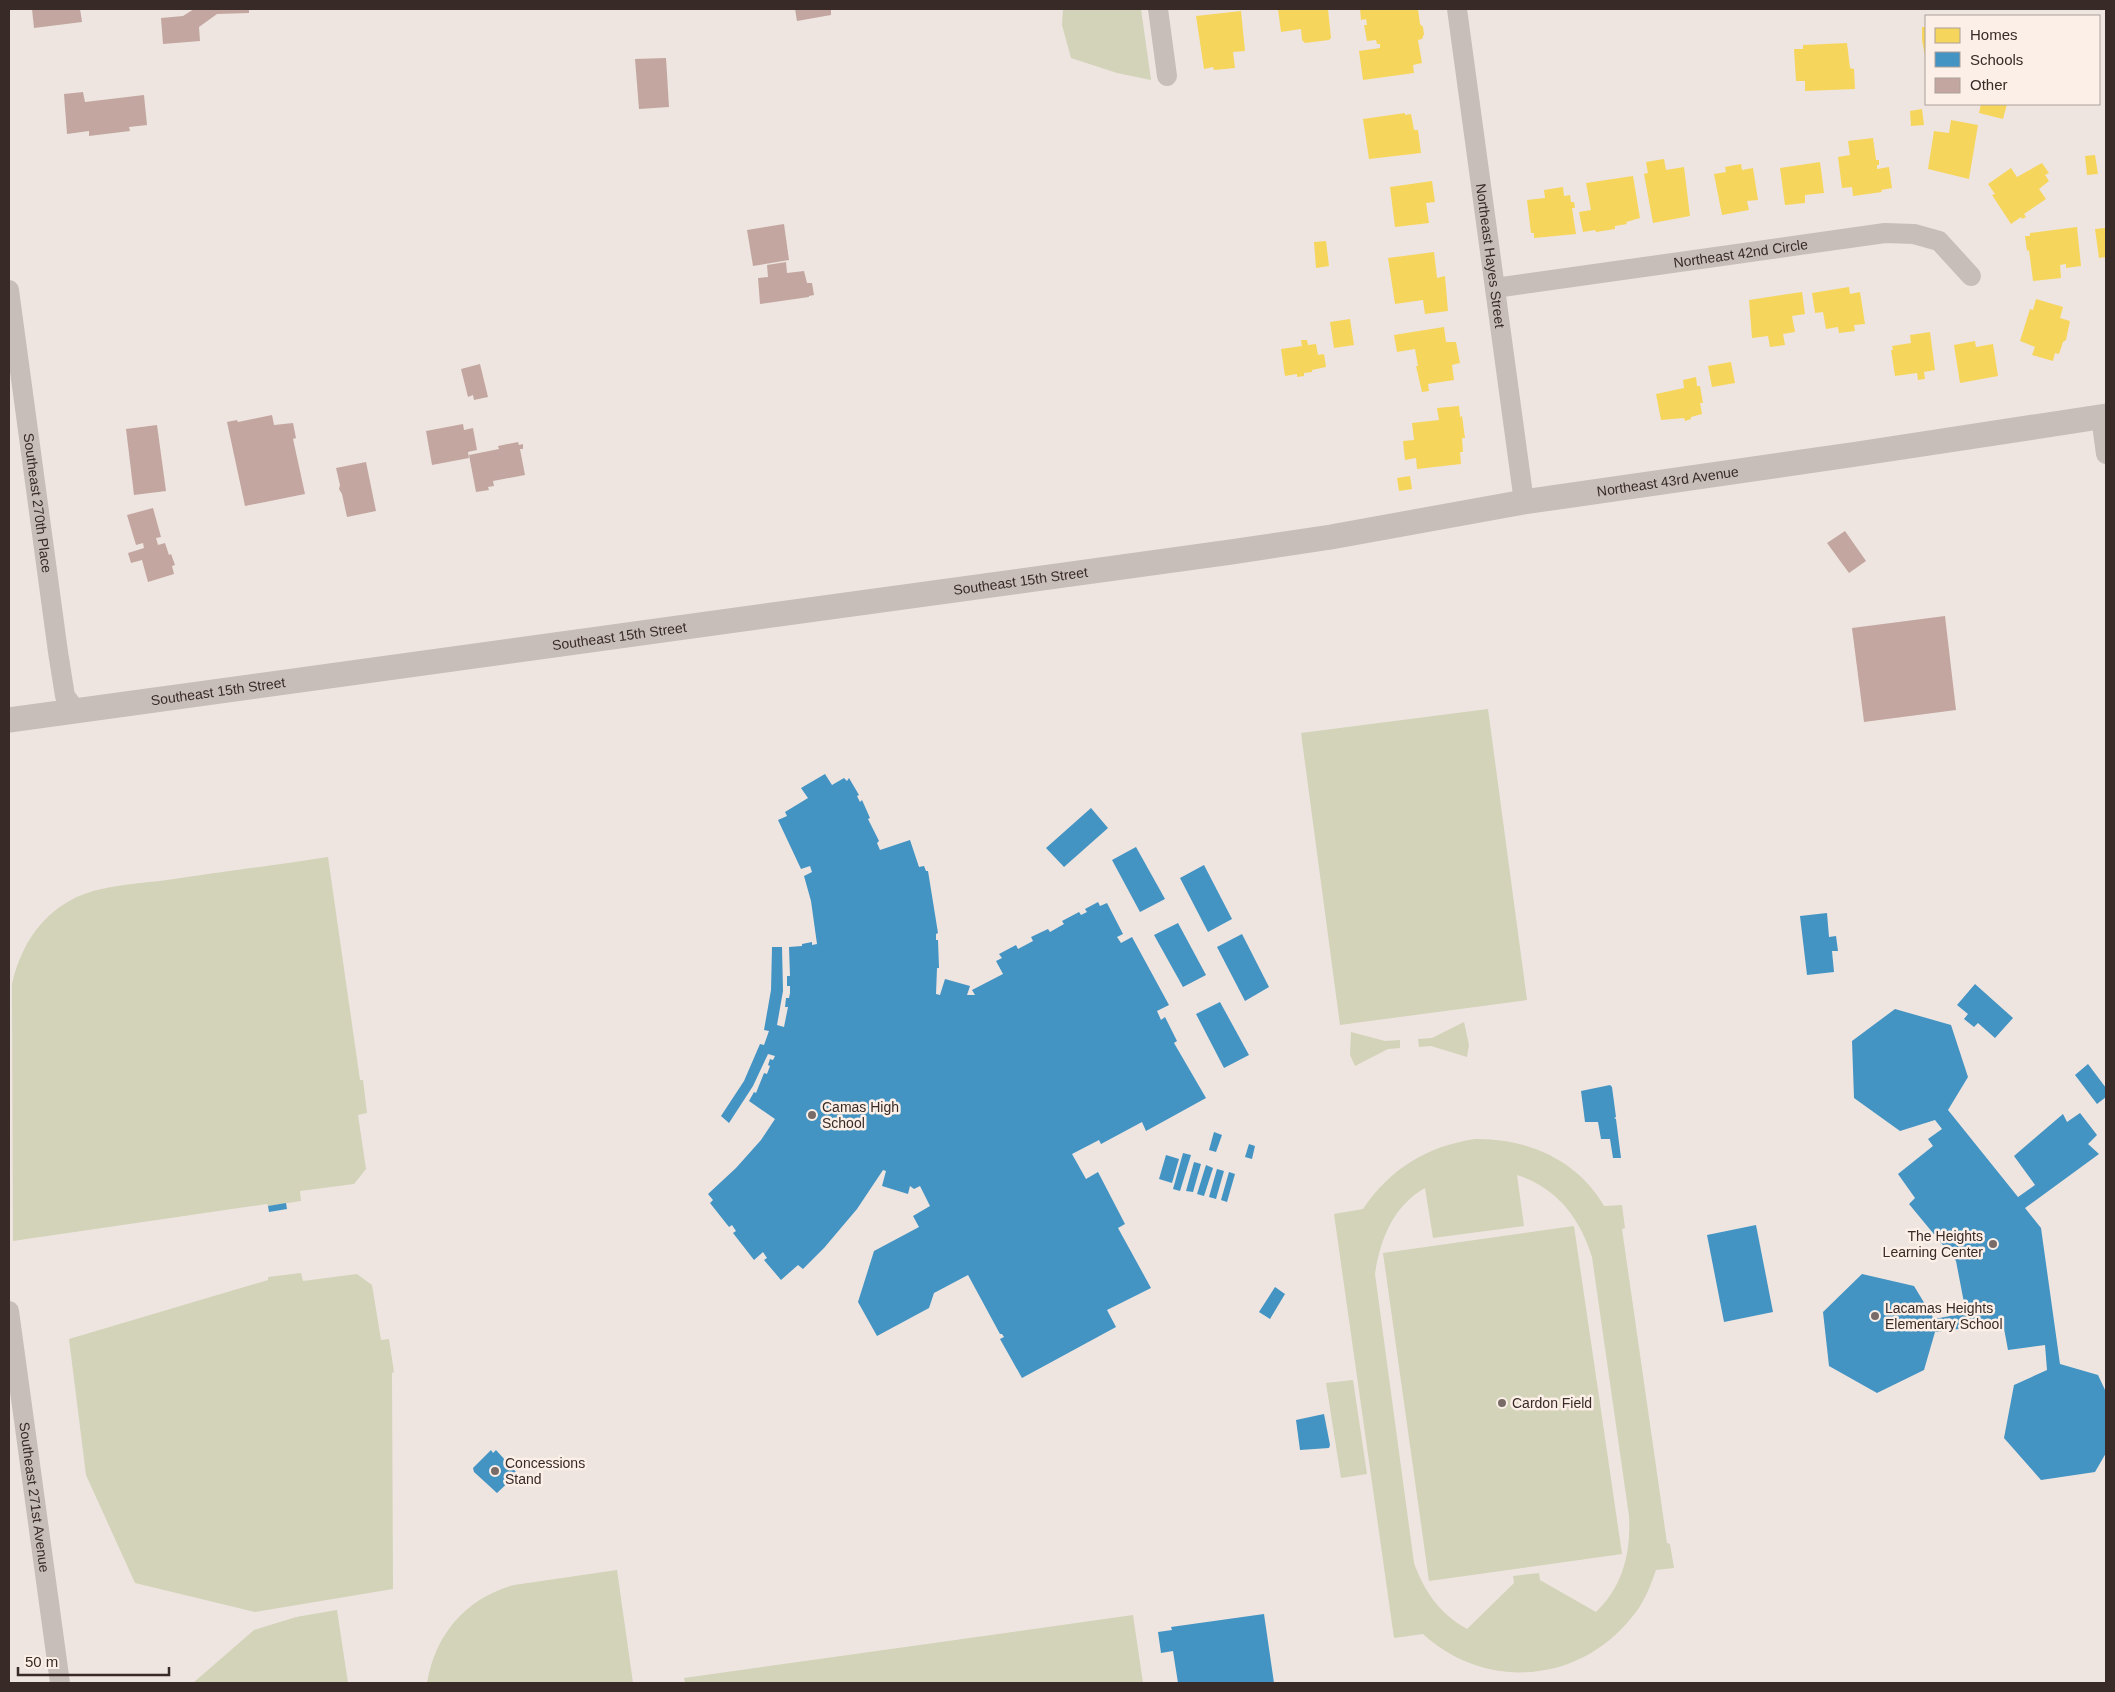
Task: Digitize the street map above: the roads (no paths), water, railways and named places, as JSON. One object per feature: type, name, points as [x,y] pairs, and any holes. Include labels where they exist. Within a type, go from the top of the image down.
[{"type":"street","points":[[1158,9],[1167,76]]},
{"type":"street","name":"Northeast Hayes Street","points":[[1457,9],[1524,502]]},
{"type":"street","name":"Northeast 42nd Circle","points":[[1495,288],[1886,233],[1914,234],[1939,241],[1971,276]]},
{"type":"street","name":"Southeast 270th Place","points":[[9,290],[65,696],[76,711]]},
{"type":"street","points":[[2104,417],[2106,454]]},
{"type":"street","name":"Northeast 43rd Avenue","points":[[1231,552],[1331,537],[1524,502],[2104,417]]},
{"type":"street","name":"Southeast 15th Street","points":[[9,720],[1231,552]]},
{"type":"street","name":"Southeast 271st Avenue","points":[[9,1312],[60,1683]]},
{"type":"place","name":"Camas High School","points":[[812,1115]]},
{"type":"place","name":"The Heights Learning Center","points":[[1993,1244]]},
{"type":"place","name":"Lacamas Heights Elementary School","points":[[1875,1316]]},
{"type":"place","name":"Cardon Field","points":[[1502,1403]]},
{"type":"place","name":"Concessions Stand","points":[[495,1471]]}]
